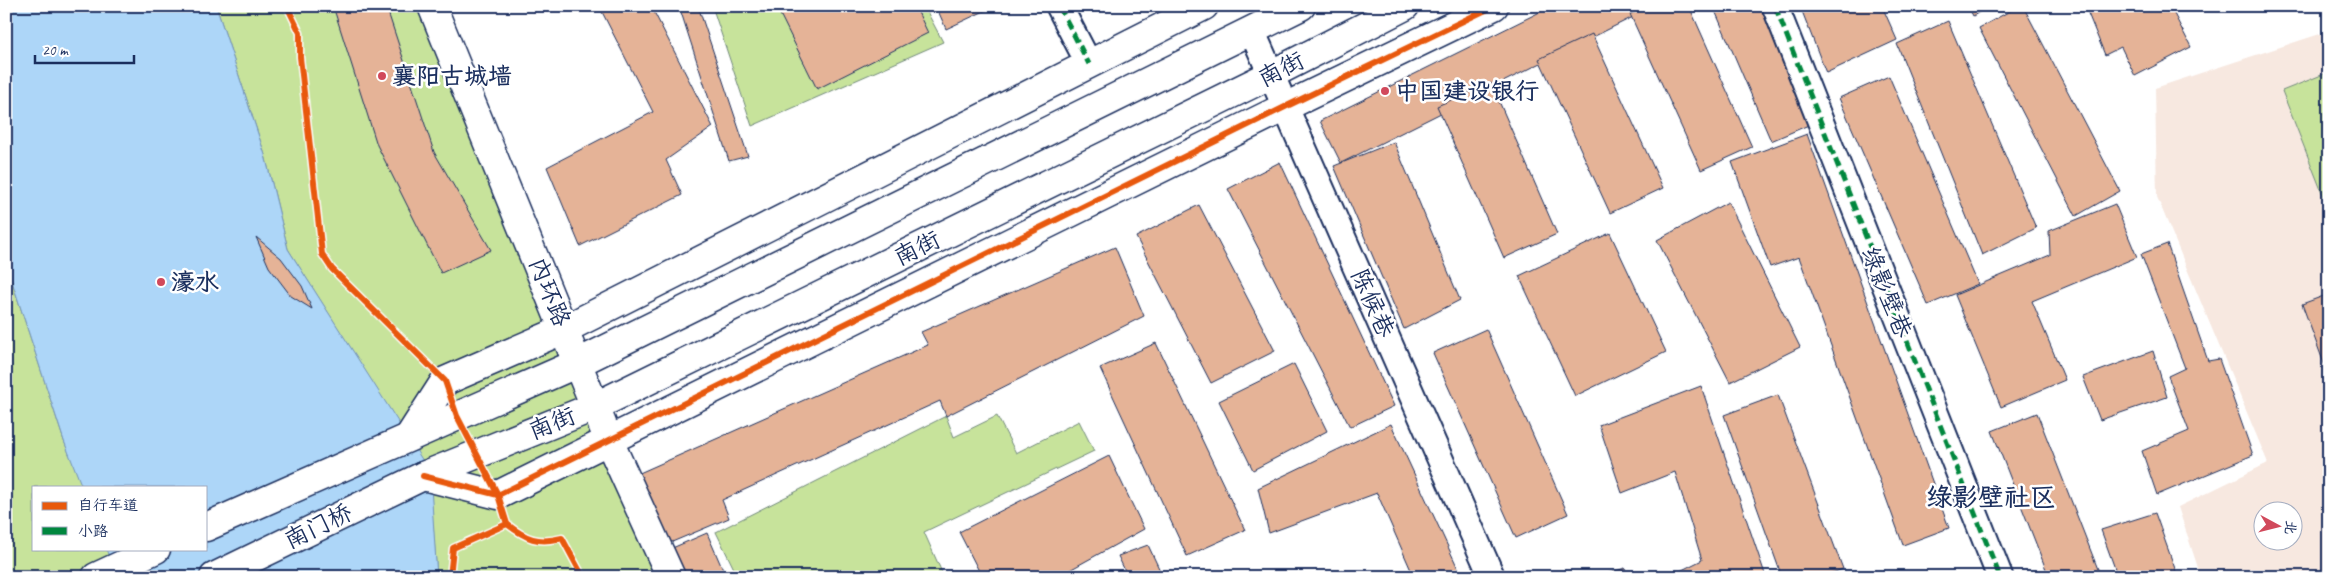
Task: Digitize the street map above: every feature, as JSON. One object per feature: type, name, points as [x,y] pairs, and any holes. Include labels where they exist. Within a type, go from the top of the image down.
[{"type":"street","name":"内环路","points":[[432,6],[610,441],[671,577]]},
{"type":"street","points":[[1059,6],[1089,64]]},
{"type":"street","points":[[408,437],[444,381],[564,329],[1204,6]]},
{"type":"street","name":"南街","points":[[408,437],[578,363],[1301,6]]},
{"type":"street","name":"南街","points":[[423,476],[596,406],[1272,74],[1405,6]]},
{"type":"street","points":[[423,476],[498,495],[1494,6]]},
{"type":"street","name":"绿影壁巷","points":[[1775,6],[2000,577]]},
{"type":"street","name":"陈候巷","points":[[1252,31],[1287,106],[1492,577]]},
{"type":"street","name":"南门桥","points":[[208,526],[408,437]]},
{"type":"street","name":"南门桥","points":[[214,577],[423,476]]},
{"type":"street","points":[[96,577],[154,550]]},
{"type":"shaded area","points":[[2329,31],[2329,577],[2201,577],[2178,507],[2268,463],[2157,197],[2155,88]]},
{"type":"green space","points":[[216,6],[432,6],[671,577],[437,577],[429,472],[288,249],[265,155]]},
{"type":"green space","points":[[712,6],[924,6],[943,42],[752,126]]},
{"type":"green space","points":[[2329,72],[2329,210],[2282,91]]},
{"type":"green space","points":[[6,263],[64,441],[83,486],[32,486],[32,550],[109,550],[117,567],[96,577],[6,577]]},
{"type":"green space","points":[[946,416],[954,437],[997,416],[1016,453],[1079,421],[1094,451],[924,532],[944,577],[738,577],[716,532]]},
{"type":"water","name":"濠水","points":[[6,6],[216,6],[265,155],[288,249],[430,472],[437,577],[117,577],[106,550],[208,550],[208,486],[82,486],[64,441],[6,263]]},
{"type":"building","name":"襄阳古城墙","points":[[333,6],[386,6],[434,152],[491,250],[441,273],[377,145]]},
{"type":"building","points":[[599,6],[651,6],[713,127],[666,160],[682,195],[580,246],[547,167],[653,112]]},
{"type":"building","points":[[679,6],[698,6],[748,156],[729,161]]},
{"type":"building","points":[[776,6],[915,6],[928,33],[817,89]]},
{"type":"building","points":[[936,6],[995,6],[946,29]]},
{"type":"building","points":[[1552,6],[1655,6],[1341,163],[1320,121]]},
{"type":"building","points":[[1648,6],[1689,6],[1752,147],[1701,170],[1630,14]]},
{"type":"building","points":[[1713,6],[1760,6],[1811,124],[1771,141]]},
{"type":"building","points":[[1800,6],[1882,6],[1897,40],[1826,73]]},
{"type":"building","points":[[1968,6],[1989,6],[1973,16]]},
{"type":"building","points":[[2019,6],[2023,6],[2120,191],[2076,216],[1979,28]]},
{"type":"building","points":[[2085,6],[2170,6],[2191,47],[2135,76],[2121,47],[2105,55]]},
{"type":"building","points":[[1948,21],[2036,228],[1982,255],[1897,44]]},
{"type":"building","points":[[1592,34],[1663,188],[1610,213],[1539,59]]},
{"type":"building","points":[[1889,76],[1978,284],[1928,305],[1839,98]]},
{"type":"building","points":[[1491,83],[1557,234],[1504,258],[1437,106]]},
{"type":"building","points":[[1807,134],[1949,528],[1903,545],[1799,257],[1770,267],[1732,162]]},
{"type":"building","points":[[1394,142],[1460,300],[1404,329],[1334,166]]},
{"type":"building","points":[[1280,162],[1394,406],[1350,427],[1228,189]]},
{"type":"building","points":[[1728,202],[1800,347],[1730,382],[1657,240]]},
{"type":"building","points":[[2115,204],[2137,257],[2032,301],[2065,380],[2001,407],[1955,295],[2050,255],[2049,231]]},
{"type":"building","points":[[1199,205],[1275,351],[1211,383],[1136,237]]},
{"type":"building","points":[[1610,233],[1666,352],[1575,396],[1519,276]]},
{"type":"building","points":[[256,237],[281,258],[302,286],[312,309],[291,296],[269,267]]},
{"type":"building","points":[[2167,244],[2208,361],[2219,359],[2253,455],[2157,495],[2142,451],[2189,431],[2168,376],[2185,368],[2141,254]]},
{"type":"building","points":[[1115,247],[1144,316],[946,416],[940,401],[722,500],[729,518],[665,545],[635,475],[928,345],[921,332]]},
{"type":"building","points":[[2329,294],[2329,377],[2302,304]]},
{"type":"building","points":[[1486,329],[1568,514],[1516,538],[1433,353]]},
{"type":"building","points":[[1156,343],[1245,530],[1187,556],[1100,368]]},
{"type":"building","points":[[2153,351],[2167,397],[2100,420],[2083,377]]},
{"type":"building","points":[[1294,364],[1327,431],[1253,470],[1219,401]]},
{"type":"building","points":[[1701,386],[1766,577],[1675,577],[1674,574],[1702,560],[1675,472],[1622,493],[1599,425]]},
{"type":"building","points":[[1778,395],[1843,569],[1821,577],[1782,577],[1724,415]]},
{"type":"building","points":[[2037,413],[2101,577],[2049,577],[1992,431]]},
{"type":"building","points":[[1391,424],[1462,577],[1414,577],[1377,493],[1269,533],[1258,488]]},
{"type":"building","points":[[1109,456],[1144,529],[1057,577],[982,577],[959,532]]},
{"type":"building","points":[[2155,513],[2178,577],[2118,577],[2101,530]]},
{"type":"building","points":[[707,533],[726,577],[682,577],[670,549]]},
{"type":"building","points":[[1148,545],[1163,577],[1128,577],[1118,556]]},
{"type":"building","points":[[1625,568],[1628,577],[1597,577]]},
{"type":"marked path","points":[[1059,6],[1089,64]]},
{"type":"marked path","points":[[1775,6],[2000,577]]},
{"type":"cycle path","points":[[287,6],[300,33],[300,57],[322,254],[332,269],[445,381],[457,416],[498,495],[507,524],[453,548],[450,577]]},
{"type":"cycle path","points":[[423,476],[498,495],[1494,6]]},
{"type":"cycle path","points":[[507,524],[526,537],[533,539],[554,540],[562,538],[583,577]]},
{"type":"place","name":"襄阳古城墙","points":[[382,76]]},
{"type":"place","name":"中国建设银行","points":[[1385,91]]},
{"type":"place","name":"濠水","points":[[161,282]]},
{"type":"district","name":"绿影壁社区","points":[[1991,497]]}]
